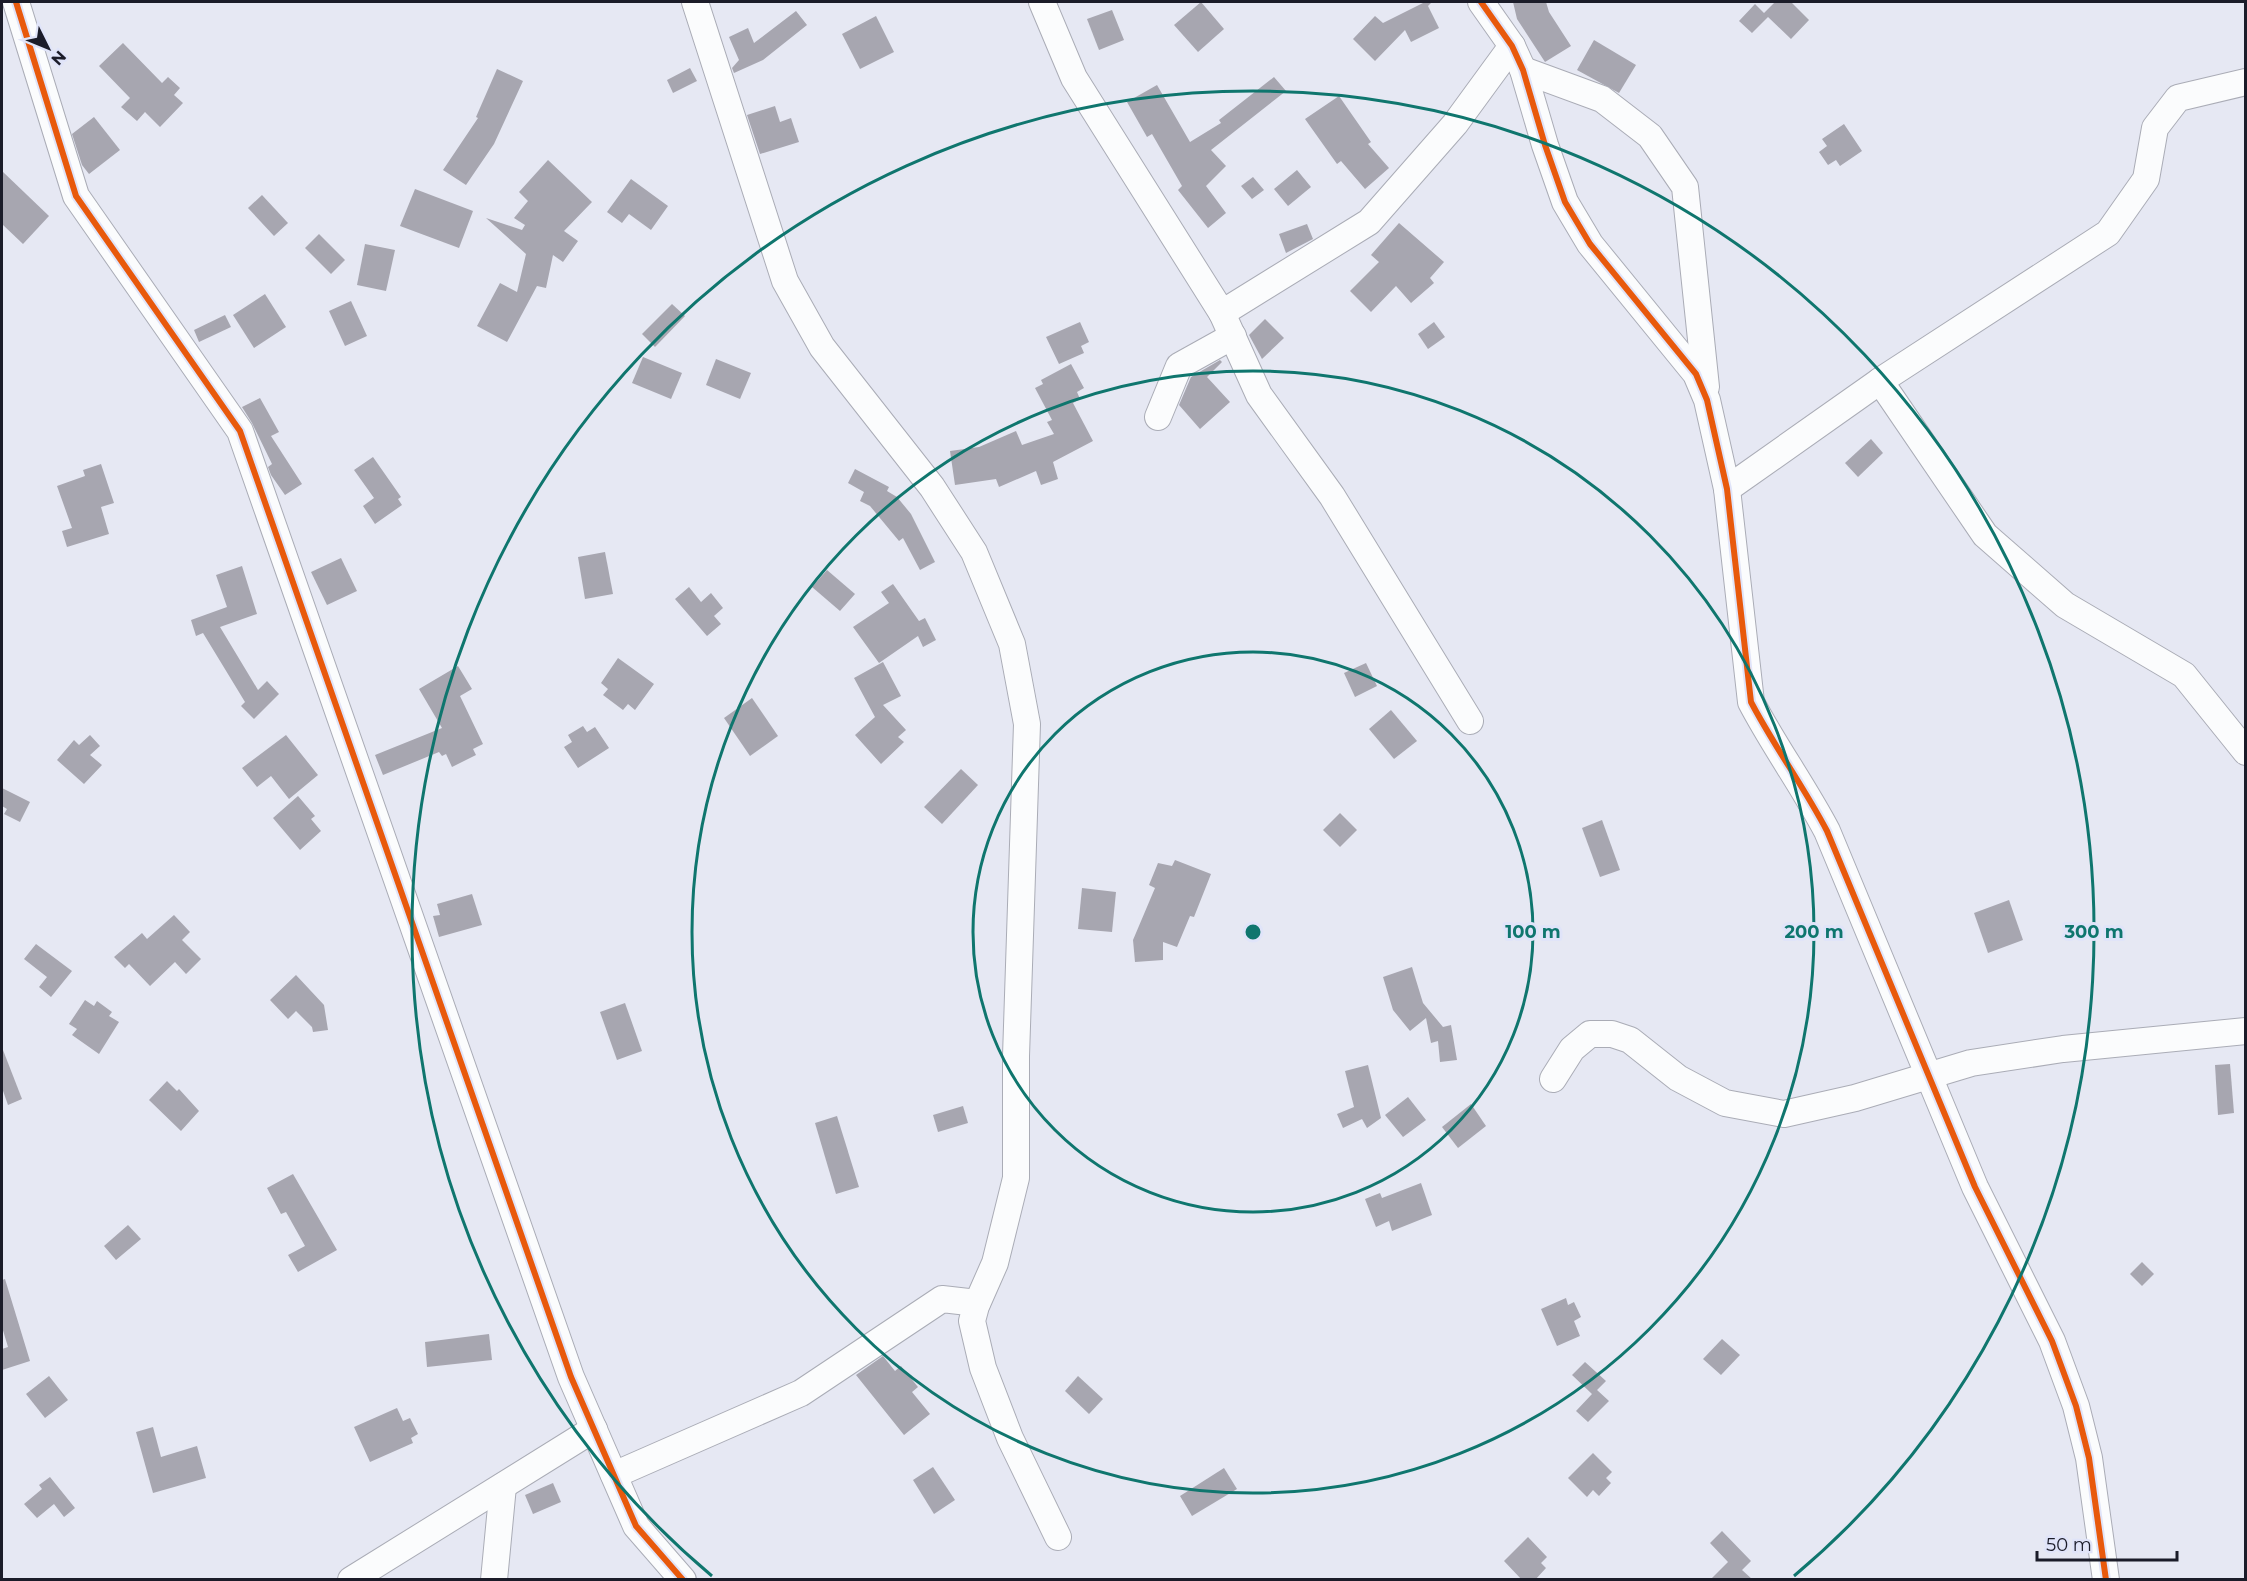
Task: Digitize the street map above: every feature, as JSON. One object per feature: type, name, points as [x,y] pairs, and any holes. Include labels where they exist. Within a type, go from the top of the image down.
[{"type":"street","points":[[16,2],[76,196],[240,431],[572,1377],[636,1526],[683,1580]]},
{"type":"street","points":[[695,2],[785,281],[822,347],[932,488],[974,552],[1012,644],[1027,724],[1016,1056],[1016,1178],[995,1263],[976,1303],[972,1321],[983,1368],[1010,1438],[1058,1537]]},
{"type":"street","points":[[1042,2],[1074,78],[1227,325],[1259,395],[1332,496],[1470,721]]},
{"type":"street","points":[[1481,2],[1512,46],[1523,70],[1565,202],[1590,244],[1696,374],[1707,400]]},
{"type":"street","points":[[1158,417],[1179,366],[1227,325],[1368,222],[1455,124],[1512,46]]},
{"type":"street","points":[[1523,70],[1602,99],[1650,136],[1685,187],[1707,400],[1727,489],[1751,702],[1768,733],[1801,782],[1827,831],[1975,1186],[2052,1341],[2076,1406],[2089,1458],[2106,1580]]},
{"type":"street","points":[[1727,489],[1880,381],[2108,233],[2146,179],[2155,128],[2178,98],[2246,82]]},
{"type":"street","points":[[1880,381],[1985,535],[2065,605],[2184,675],[2246,752]]},
{"type":"street","points":[[1553,1079],[1572,1049],[1590,1034],[1612,1034],[1630,1040],[1678,1078],[1725,1103],[1784,1114],[1855,1098],[1928,1074],[1971,1063],[2063,1049],[2246,1031]]},
{"type":"street","points":[[614,1475],[801,1393],[942,1299],[976,1303]]},
{"type":"street","points":[[351,1580],[594,1429]]},
{"type":"street","points":[[495,1580],[503,1486]]},
{"type":"building","points":[[1201,2],[1224,29],[1198,52],[1174,25]]},
{"type":"building","points":[[1425,2],[1432,2],[1428,6],[1439,28],[1411,42],[1405,30],[1375,61],[1353,39],[1375,16],[1383,23]]},
{"type":"building","points":[[1513,2],[1546,2],[1549,12],[1571,46],[1545,62],[1517,19]]},
{"type":"building","points":[[1775,2],[1791,2],[1809,20],[1791,39],[1768,17],[1752,33],[1739,21],[1755,4],[1764,13]]},
{"type":"building","points":[[1112,10],[1124,40],[1099,50],[1087,19]]},
{"type":"building","points":[[796,11],[807,25],[763,60],[734,73],[732,68],[739,60],[729,37],[748,28],[754,43]]},
{"type":"building","points":[[876,16],[894,52],[860,69],[842,34]]},
{"type":"building","points":[[1594,40],[1636,65],[1619,93],[1577,70]]},
{"type":"building","points":[[123,43],[162,83],[168,77],[180,88],[174,95],[183,103],[160,127],[145,112],[137,121],[121,107],[130,98],[99,66]]},
{"type":"building","points":[[690,68],[697,81],[673,93],[667,80]]},
{"type":"building","points":[[497,69],[523,81],[494,144],[466,185],[443,170],[478,118],[476,117]]},
{"type":"building","points":[[1274,77],[1286,91],[1211,150],[1226,166],[1206,186],[1226,213],[1208,228],[1178,190],[1182,186],[1152,134],[1147,137],[1127,102],[1157,85],[1190,142],[1221,123],[1219,120]]},
{"type":"building","points":[[1339,96],[1371,142],[1368,144],[1389,168],[1365,189],[1341,161],[1337,164],[1305,119]]},
{"type":"building","points":[[775,106],[780,122],[791,118],[799,142],[760,154],[747,115]]},
{"type":"building","points":[[94,117],[120,150],[89,174],[82,165],[72,134]]},
{"type":"building","points":[[1844,124],[1862,151],[1840,166],[1836,160],[1828,165],[1819,152],[1827,146],[1822,139]]},
{"type":"building","points":[[548,160],[592,202],[564,231],[578,241],[563,262],[553,255],[546,288],[537,286],[507,342],[477,326],[500,283],[517,292],[526,254],[486,218],[522,230],[525,225],[514,218],[528,201],[519,192]]},
{"type":"building","points":[[1297,170],[1311,187],[1288,206],[1274,189]]},
{"type":"building","points":[[2,171],[49,216],[23,244],[2,224]]},
{"type":"building","points":[[1253,177],[1264,190],[1252,199],[1241,186]]},
{"type":"building","points":[[631,179],[668,206],[651,230],[629,214],[622,223],[607,212]]},
{"type":"building","points":[[415,189],[473,211],[459,248],[400,226]]},
{"type":"building","points":[[262,195],[288,223],[274,236],[248,208]]},
{"type":"building","points":[[1399,223],[1444,262],[1430,278],[1434,283],[1411,303],[1396,286],[1371,312],[1350,291],[1379,262],[1371,255]]},
{"type":"building","points":[[1307,224],[1313,239],[1286,253],[1279,234]]},
{"type":"building","points":[[319,234],[345,260],[331,274],[305,248]]},
{"type":"building","points":[[365,244],[395,250],[386,291],[357,285]]},
{"type":"building","points":[[265,294],[286,327],[254,348],[233,315]]},
{"type":"building","points":[[351,301],[367,336],[345,346],[329,311]]},
{"type":"building","points":[[672,304],[685,316],[655,347],[642,334]]},
{"type":"building","points":[[225,315],[231,327],[199,342],[194,330]]},
{"type":"building","points":[[1265,319],[1284,338],[1262,359],[1249,335]]},
{"type":"building","points":[[1080,322],[1089,342],[1081,346],[1084,353],[1059,364],[1046,337]]},
{"type":"building","points":[[1434,322],[1445,337],[1428,349],[1418,334]]},
{"type":"building","points":[[643,357],[682,373],[671,399],[632,383]]},
{"type":"building","points":[[716,359],[751,373],[740,399],[706,385]]},
{"type":"building","points":[[1220,360],[1222,362],[1207,377],[1230,402],[1200,429],[1179,405],[1191,377]]},
{"type":"building","points":[[1071,364],[1084,388],[1077,392],[1080,399],[1073,403],[1093,441],[1053,462],[1058,479],[1041,485],[1036,471],[999,487],[996,479],[955,485],[950,451],[979,447],[1016,431],[1022,445],[1054,434],[1047,422],[1052,420],[1035,388],[1043,384],[1041,380]]},
{"type":"building","points":[[260,398],[279,432],[271,436],[302,484],[285,495],[271,475],[268,467],[272,464],[242,407]]},
{"type":"building","points":[[1871,439],[1883,453],[1858,477],[1845,463]]},
{"type":"building","points":[[373,457],[401,497],[398,499],[402,505],[375,524],[363,506],[374,498],[354,470]]},
{"type":"building","points":[[101,464],[114,503],[101,507],[109,534],[67,547],[62,531],[72,528],[57,486],[85,476],[83,470]]},
{"type":"building","points":[[855,469],[889,487],[887,491],[897,497],[911,514],[935,562],[920,570],[903,538],[899,541],[870,506],[860,501],[864,492],[848,483]]},
{"type":"building","points":[[605,552],[613,594],[585,599],[578,557]]},
{"type":"building","points":[[341,558],[357,591],[327,605],[311,572]]},
{"type":"building","points":[[242,566],[257,614],[220,627],[258,690],[267,681],[279,694],[254,719],[241,706],[245,702],[203,633],[196,636],[191,620],[227,607],[216,575]]},
{"type":"building","points":[[827,570],[855,594],[840,611],[812,587]]},
{"type":"building","points":[[893,584],[919,621],[925,618],[936,640],[923,647],[918,636],[879,663],[853,627],[889,603],[881,592]]},
{"type":"building","points":[[689,587],[701,602],[711,593],[723,608],[714,616],[721,624],[707,636],[675,599]]},
{"type":"building","points":[[618,658],[654,684],[635,710],[628,704],[623,710],[603,695],[608,689],[601,683]]},
{"type":"building","points":[[883,662],[901,696],[883,705],[906,730],[898,737],[904,742],[881,764],[855,735],[875,717],[854,678]]},
{"type":"building","points":[[1366,663],[1377,686],[1355,697],[1344,673]]},
{"type":"building","points":[[458,666],[472,689],[460,696],[483,744],[473,749],[476,755],[452,767],[446,754],[442,756],[439,752],[383,775],[375,755],[442,728],[419,689]]},
{"type":"building","points":[[752,698],[778,736],[750,756],[724,718]]},
{"type":"building","points":[[1391,710],[1417,741],[1394,759],[1369,729]]},
{"type":"building","points":[[583,726],[587,732],[595,727],[609,748],[578,768],[564,747],[572,742],[568,735]]},
{"type":"building","points":[[90,735],[100,746],[90,755],[102,765],[84,784],[57,760],[74,740],[79,745]]},
{"type":"building","points":[[286,735],[318,775],[289,799],[271,776],[257,787],[242,768]]},
{"type":"building","points":[[961,769],[978,785],[942,824],[924,807]]},
{"type":"building","points":[[2,788],[30,802],[20,822],[4,814],[7,809],[2,806]]},
{"type":"building","points":[[298,796],[315,816],[311,819],[321,831],[300,850],[273,818]]},
{"type":"building","points":[[1340,813],[1357,830],[1340,847],[1323,830]]},
{"type":"building","points":[[1602,820],[1620,870],[1600,877],[1582,828]]},
{"type":"building","points":[[1175,860],[1211,874],[1194,917],[1190,916],[1177,947],[1163,942],[1163,960],[1135,962],[1133,940],[1155,888],[1149,885],[1158,863],[1172,866]]},
{"type":"building","points":[[1082,888],[1116,892],[1112,932],[1078,929]]},
{"type":"building","points":[[472,894],[482,925],[439,937],[433,916],[440,915],[437,904]]},
{"type":"building","points":[[2009,900],[2023,940],[1988,953],[1974,913]]},
{"type":"building","points":[[174,915],[190,932],[182,940],[201,959],[186,974],[175,962],[150,986],[129,964],[125,968],[114,957],[142,933],[147,939]]},
{"type":"building","points":[[36,944],[72,971],[51,997],[39,987],[47,977],[24,959]]},
{"type":"building","points":[[1412,967],[1423,1003],[1443,1027],[1451,1025],[1457,1060],[1440,1062],[1438,1041],[1431,1043],[1426,1018],[1410,1031],[1393,1010],[1383,977]]},
{"type":"building","points":[[296,975],[324,1005],[328,1030],[313,1032],[312,1027],[296,1011],[288,1019],[270,1000]]},
{"type":"building","points":[[85,1000],[94,1006],[97,1001],[112,1012],[109,1016],[119,1022],[99,1054],[72,1035],[77,1029],[69,1024]]},
{"type":"building","points":[[625,1003],[642,1051],[617,1060],[600,1012]]},
{"type":"building","points":[[3,1050],[22,1099],[8,1105],[2,1088]]},
{"type":"building","points":[[2230,1064],[2234,1113],[2218,1115],[2215,1065]]},
{"type":"building","points":[[1368,1065],[1381,1118],[1367,1128],[1362,1119],[1343,1128],[1337,1114],[1354,1107],[1345,1071]]},
{"type":"building","points":[[167,1081],[177,1091],[179,1089],[199,1111],[181,1131],[149,1100]]},
{"type":"building","points":[[1408,1097],[1426,1120],[1403,1137],[1385,1115]]},
{"type":"building","points":[[1471,1104],[1486,1126],[1458,1148],[1442,1127]]},
{"type":"building","points":[[963,1106],[968,1123],[938,1132],[933,1115]]},
{"type":"building","points":[[837,1116],[859,1187],[836,1194],[815,1123]]},
{"type":"building","points":[[293,1174],[337,1250],[298,1272],[288,1255],[305,1246],[286,1212],[281,1214],[267,1188]]},
{"type":"building","points":[[1421,1183],[1432,1215],[1392,1231],[1389,1221],[1376,1227],[1365,1199],[1380,1193],[1382,1198]]},
{"type":"building","points":[[128,1225],[141,1239],[116,1260],[104,1246]]},
{"type":"building","points":[[2142,1262],[2154,1274],[2142,1286],[2130,1274]]},
{"type":"building","points":[[5,1279],[30,1361],[2,1370],[2,1349],[8,1347],[2,1327],[2,1280]]},
{"type":"building","points":[[1566,1298],[1568,1305],[1574,1302],[1581,1317],[1574,1321],[1580,1336],[1557,1346],[1541,1309]]},
{"type":"building","points":[[489,1334],[492,1360],[427,1367],[425,1342]]},
{"type":"building","points":[[1722,1339],[1740,1355],[1721,1375],[1703,1359]]},
{"type":"building","points":[[883,1356],[895,1371],[901,1366],[918,1387],[912,1392],[930,1414],[904,1435],[856,1375]]},
{"type":"building","points":[[1585,1362],[1606,1381],[1597,1390],[1609,1401],[1588,1422],[1576,1411],[1592,1394],[1572,1375]]},
{"type":"building","points":[[49,1376],[68,1400],[45,1418],[26,1394]]},
{"type":"building","points":[[1078,1376],[1103,1399],[1089,1414],[1065,1391]]},
{"type":"building","points":[[397,1408],[403,1421],[410,1418],[418,1434],[411,1438],[413,1443],[370,1462],[354,1427]]},
{"type":"building","points":[[153,1427],[161,1457],[197,1446],[206,1478],[153,1493],[136,1432]]},
{"type":"building","points":[[1593,1453],[1612,1472],[1606,1478],[1611,1483],[1599,1496],[1593,1490],[1587,1497],[1568,1478]]},
{"type":"building","points":[[933,1467],[955,1500],[934,1514],[913,1480]]},
{"type":"building","points":[[1224,1468],[1237,1489],[1192,1516],[1180,1496]]},
{"type":"building","points":[[50,1477],[75,1508],[64,1517],[54,1504],[37,1518],[24,1504],[42,1489],[39,1485]]},
{"type":"building","points":[[553,1483],[561,1502],[533,1514],[525,1495]]},
{"type":"building","points":[[1722,1531],[1751,1561],[1742,1570],[1753,1580],[1710,1580],[1728,1562],[1710,1543]]},
{"type":"building","points":[[1528,1537],[1547,1557],[1541,1563],[1546,1568],[1535,1580],[1522,1580],[1504,1561]]},
{"type":"cycle path","points":[[16,2],[76,196],[240,431],[571,1377],[636,1526],[683,1580]]},
{"type":"cycle path","points":[[1481,2],[1512,46],[1523,70],[1565,202],[1590,244],[1696,374],[1707,400],[1727,489],[1751,702],[1827,831],[1975,1187],[2052,1341],[2076,1406],[2089,1458],[2106,1580]]}]
